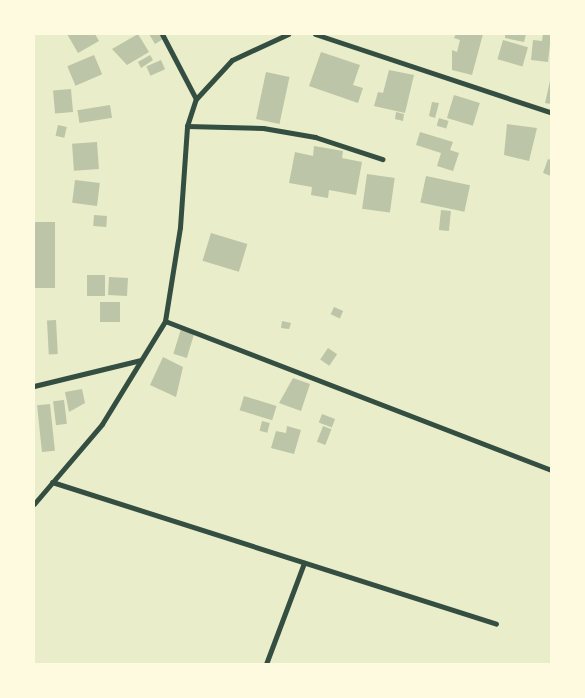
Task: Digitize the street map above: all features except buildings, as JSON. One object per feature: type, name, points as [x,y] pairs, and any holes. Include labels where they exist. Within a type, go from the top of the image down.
[{"type":"street","points":[[162,34],[196,99]]},
{"type":"street","points":[[34,504],[102,424],[165,321],[180,227],[187,126],[196,99],[232,60],[288,34]]},
{"type":"street","points":[[315,34],[549,112]]},
{"type":"street","points":[[187,126],[263,128],[315,137],[382,159]]},
{"type":"street","points":[[165,321],[340,385],[551,470]]},
{"type":"street","points":[[34,386],[141,360]]},
{"type":"street","points":[[52,482],[496,624]]},
{"type":"street","points":[[266,664],[304,562]]}]
